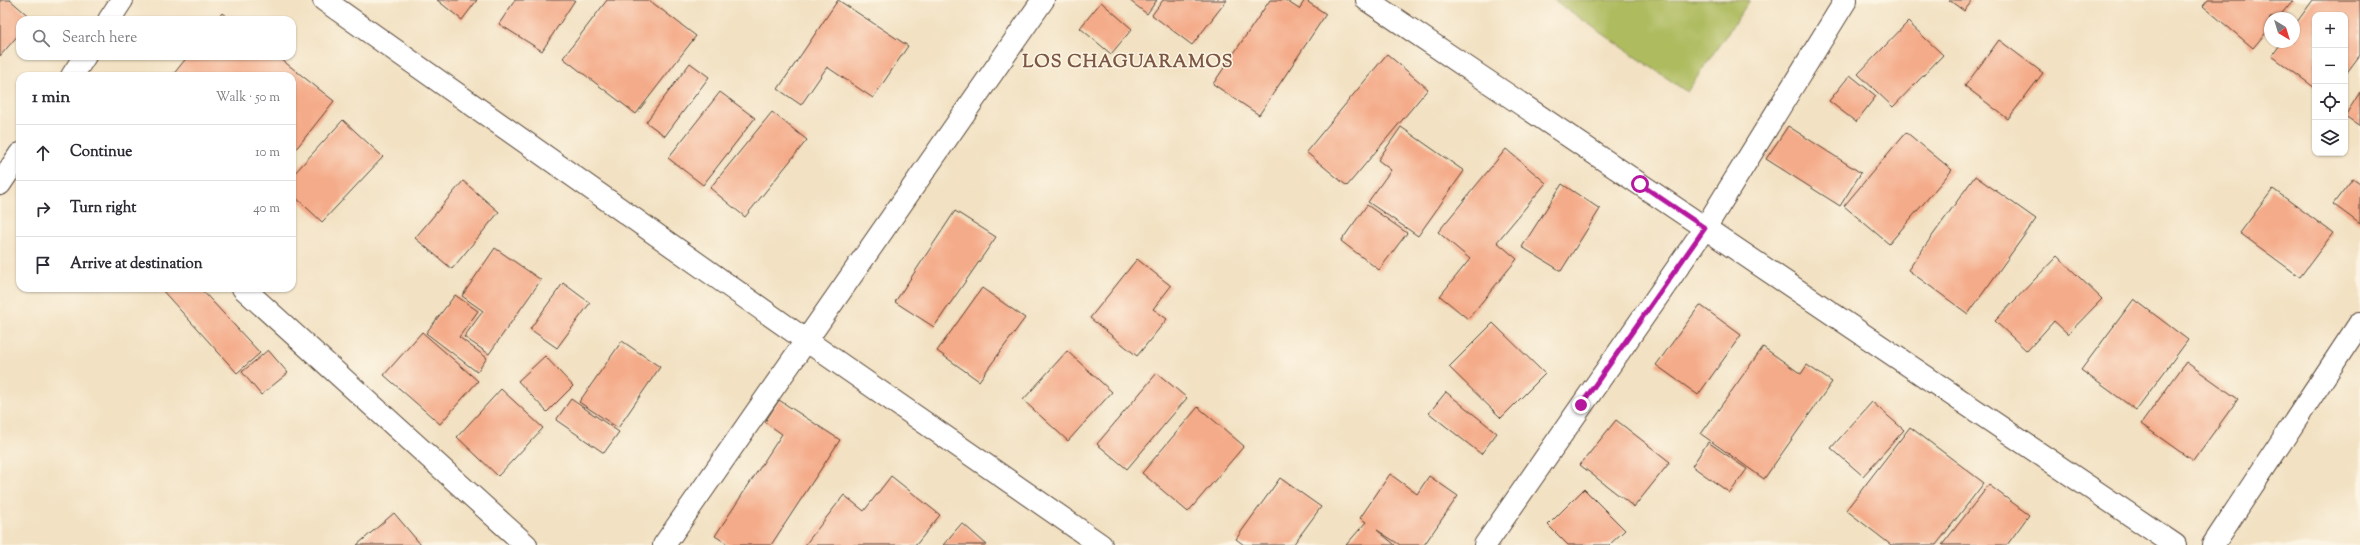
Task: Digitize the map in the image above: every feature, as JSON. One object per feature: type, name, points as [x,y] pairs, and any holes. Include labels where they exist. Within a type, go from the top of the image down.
[{"type":"street","points":[[112,16],[122,0]]},
{"type":"street","points":[[324,0],[807,341],[1101,545]]},
{"type":"street","points":[[664,545],[1043,0]]},
{"type":"street","points":[[1367,0],[2175,545]]},
{"type":"street","points":[[1485,545],[1705,228],[1846,0]]},
{"type":"street","points":[[75,72],[82,60]]},
{"type":"street","points":[[0,184],[16,160]]},
{"type":"street","points":[[247,292],[526,545]]},
{"type":"street","points":[[2213,545],[2360,323]]},
{"type":"green space","points":[[1554,0],[1750,0],[1687,92]]},
{"type":"building","points":[[0,0],[10,0],[29,16],[16,16],[16,38],[0,56]]},
{"type":"building","points":[[437,0],[477,0],[462,20]]},
{"type":"building","points":[[515,0],[575,0],[542,51],[499,24]]},
{"type":"building","points":[[607,0],[649,0],[696,36],[636,114],[563,58]]},
{"type":"building","points":[[838,0],[908,46],[873,98],[827,67],[801,105],[778,89]]},
{"type":"building","points":[[1129,0],[1157,0],[1147,14]]},
{"type":"building","points":[[1163,0],[1227,0],[1192,45],[1152,15]]},
{"type":"building","points":[[1270,0],[1285,0],[1299,9],[1305,0],[1326,14],[1259,115],[1213,84]]},
{"type":"building","points":[[1949,0],[1973,0],[1964,11]]},
{"type":"building","points":[[2208,0],[2293,0],[2283,12],[2264,12],[2264,35],[2253,48],[2203,6]]},
{"type":"building","points":[[2313,0],[2360,0],[2360,55],[2348,71],[2348,12],[2312,12],[2312,86],[2272,56],[2278,48],[2300,48],[2300,18]]},
{"type":"building","points":[[1101,2],[1132,29],[1111,54],[1080,28]]},
{"type":"building","points":[[1908,22],[1943,55],[1893,107],[1858,74]]},
{"type":"building","points":[[1999,40],[2043,73],[2008,119],[1965,86]]},
{"type":"building","points":[[1387,54],[1428,89],[1347,186],[1306,152]]},
{"type":"building","points":[[185,60],[282,60],[334,101],[296,149],[296,72],[175,72]]},
{"type":"building","points":[[690,63],[709,77],[665,136],[646,122]]},
{"type":"building","points":[[1850,75],[1876,96],[1856,122],[1829,101]]},
{"type":"building","points":[[720,92],[755,118],[703,185],[668,158]]},
{"type":"building","points":[[2360,92],[2360,126],[2348,118],[2348,111]]},
{"type":"building","points":[[772,112],[807,140],[745,217],[710,188]]},
{"type":"building","points":[[343,120],[383,157],[322,222],[296,198],[296,172]]},
{"type":"building","points":[[1788,126],[1861,173],[1840,206],[1766,159]]},
{"type":"building","points":[[1401,127],[1464,171],[1418,236],[1368,202],[1391,170],[1378,160]]},
{"type":"building","points":[[1906,132],[1952,170],[1889,244],[1844,206]]},
{"type":"building","points":[[1506,149],[1546,183],[1497,242],[1517,259],[1468,319],[1440,296],[1470,259],[1438,232]]},
{"type":"building","points":[[1975,176],[2036,219],[1968,314],[1908,270]]},
{"type":"building","points":[[2353,178],[2360,183],[2360,224],[2333,204]]},
{"type":"building","points":[[463,181],[499,212],[452,269],[415,238]]},
{"type":"building","points":[[1562,184],[1600,209],[1561,271],[1522,247]]},
{"type":"building","points":[[2273,189],[2333,233],[2300,277],[2240,233]]},
{"type":"building","points":[[1367,205],[1407,233],[1379,270],[1341,241]]},
{"type":"building","points":[[955,211],[996,237],[934,327],[895,302]]},
{"type":"building","points":[[495,248],[541,280],[489,354],[464,337],[483,311],[462,296]]},
{"type":"building","points":[[2057,256],[2102,299],[2068,334],[2054,321],[2027,351],[1995,321]]},
{"type":"building","points":[[1137,259],[1171,286],[1153,309],[1167,319],[1137,356],[1090,318]]},
{"type":"building","points":[[563,283],[590,303],[557,348],[530,329]]},
{"type":"building","points":[[982,288],[1025,318],[979,381],[937,351]]},
{"type":"building","points":[[164,292],[204,292],[260,353],[237,373]]},
{"type":"building","points":[[455,295],[478,311],[459,337],[487,358],[477,372],[426,333]]},
{"type":"building","points":[[2134,299],[2188,340],[2136,410],[2081,370]]},
{"type":"building","points":[[1700,305],[1741,335],[1698,395],[1656,365]]},
{"type":"building","points":[[1493,323],[1545,374],[1501,418],[1449,367]]},
{"type":"building","points":[[422,332],[478,381],[440,424],[384,375]]},
{"type":"building","points":[[622,341],[660,367],[618,428],[579,402]]},
{"type":"building","points":[[1763,347],[1801,374],[1807,365],[1832,382],[1764,479],[1701,434]]},
{"type":"building","points":[[268,350],[288,373],[261,395],[242,372]]},
{"type":"building","points":[[1067,351],[1112,392],[1068,441],[1023,400]]},
{"type":"building","points":[[545,356],[573,386],[547,412],[518,381]]},
{"type":"building","points":[[2186,362],[2238,399],[2193,461],[2141,424]]},
{"type":"building","points":[[1157,373],[1187,398],[1127,469],[1097,444]]},
{"type":"building","points":[[501,389],[543,428],[498,476],[457,437]]},
{"type":"building","points":[[1446,392],[1497,433],[1481,454],[1429,413]]},
{"type":"building","points":[[571,399],[619,432],[604,453],[556,420]]},
{"type":"building","points":[[779,400],[840,440],[771,545],[729,545],[715,536],[782,434],[765,422]]},
{"type":"building","points":[[1872,402],[1904,430],[1863,476],[1831,448]]},
{"type":"building","points":[[1198,407],[1244,446],[1188,512],[1142,473]]},
{"type":"building","points":[[1616,420],[1670,462],[1634,507],[1580,465]]},
{"type":"building","points":[[1910,427],[1984,483],[1936,545],[1891,545],[1846,510]]},
{"type":"building","points":[[1708,442],[1747,469],[1730,493],[1692,466]]},
{"type":"building","points":[[1390,474],[1417,494],[1429,476],[1458,496],[1424,545],[1400,545],[1377,530],[1395,545],[1346,545],[1366,522],[1360,518]]},
{"type":"building","points":[[891,476],[940,515],[916,545],[805,545],[844,495],[864,511]]},
{"type":"building","points":[[1280,478],[1321,507],[1293,545],[1244,545],[1236,539]]},
{"type":"building","points":[[1989,485],[2029,515],[2007,545],[1942,545]]},
{"type":"building","points":[[1584,489],[1625,530],[1609,545],[1568,545],[1548,525]]},
{"type":"building","points":[[394,513],[421,545],[357,545]]},
{"type":"building","points":[[962,523],[987,545],[943,545]]},
{"type":"district","name":"LOS CHAGUARAMOS","points":[[1128,61]]},
{"type":"route","points":[[1581,405],[1705,228],[1640,184]]}]
